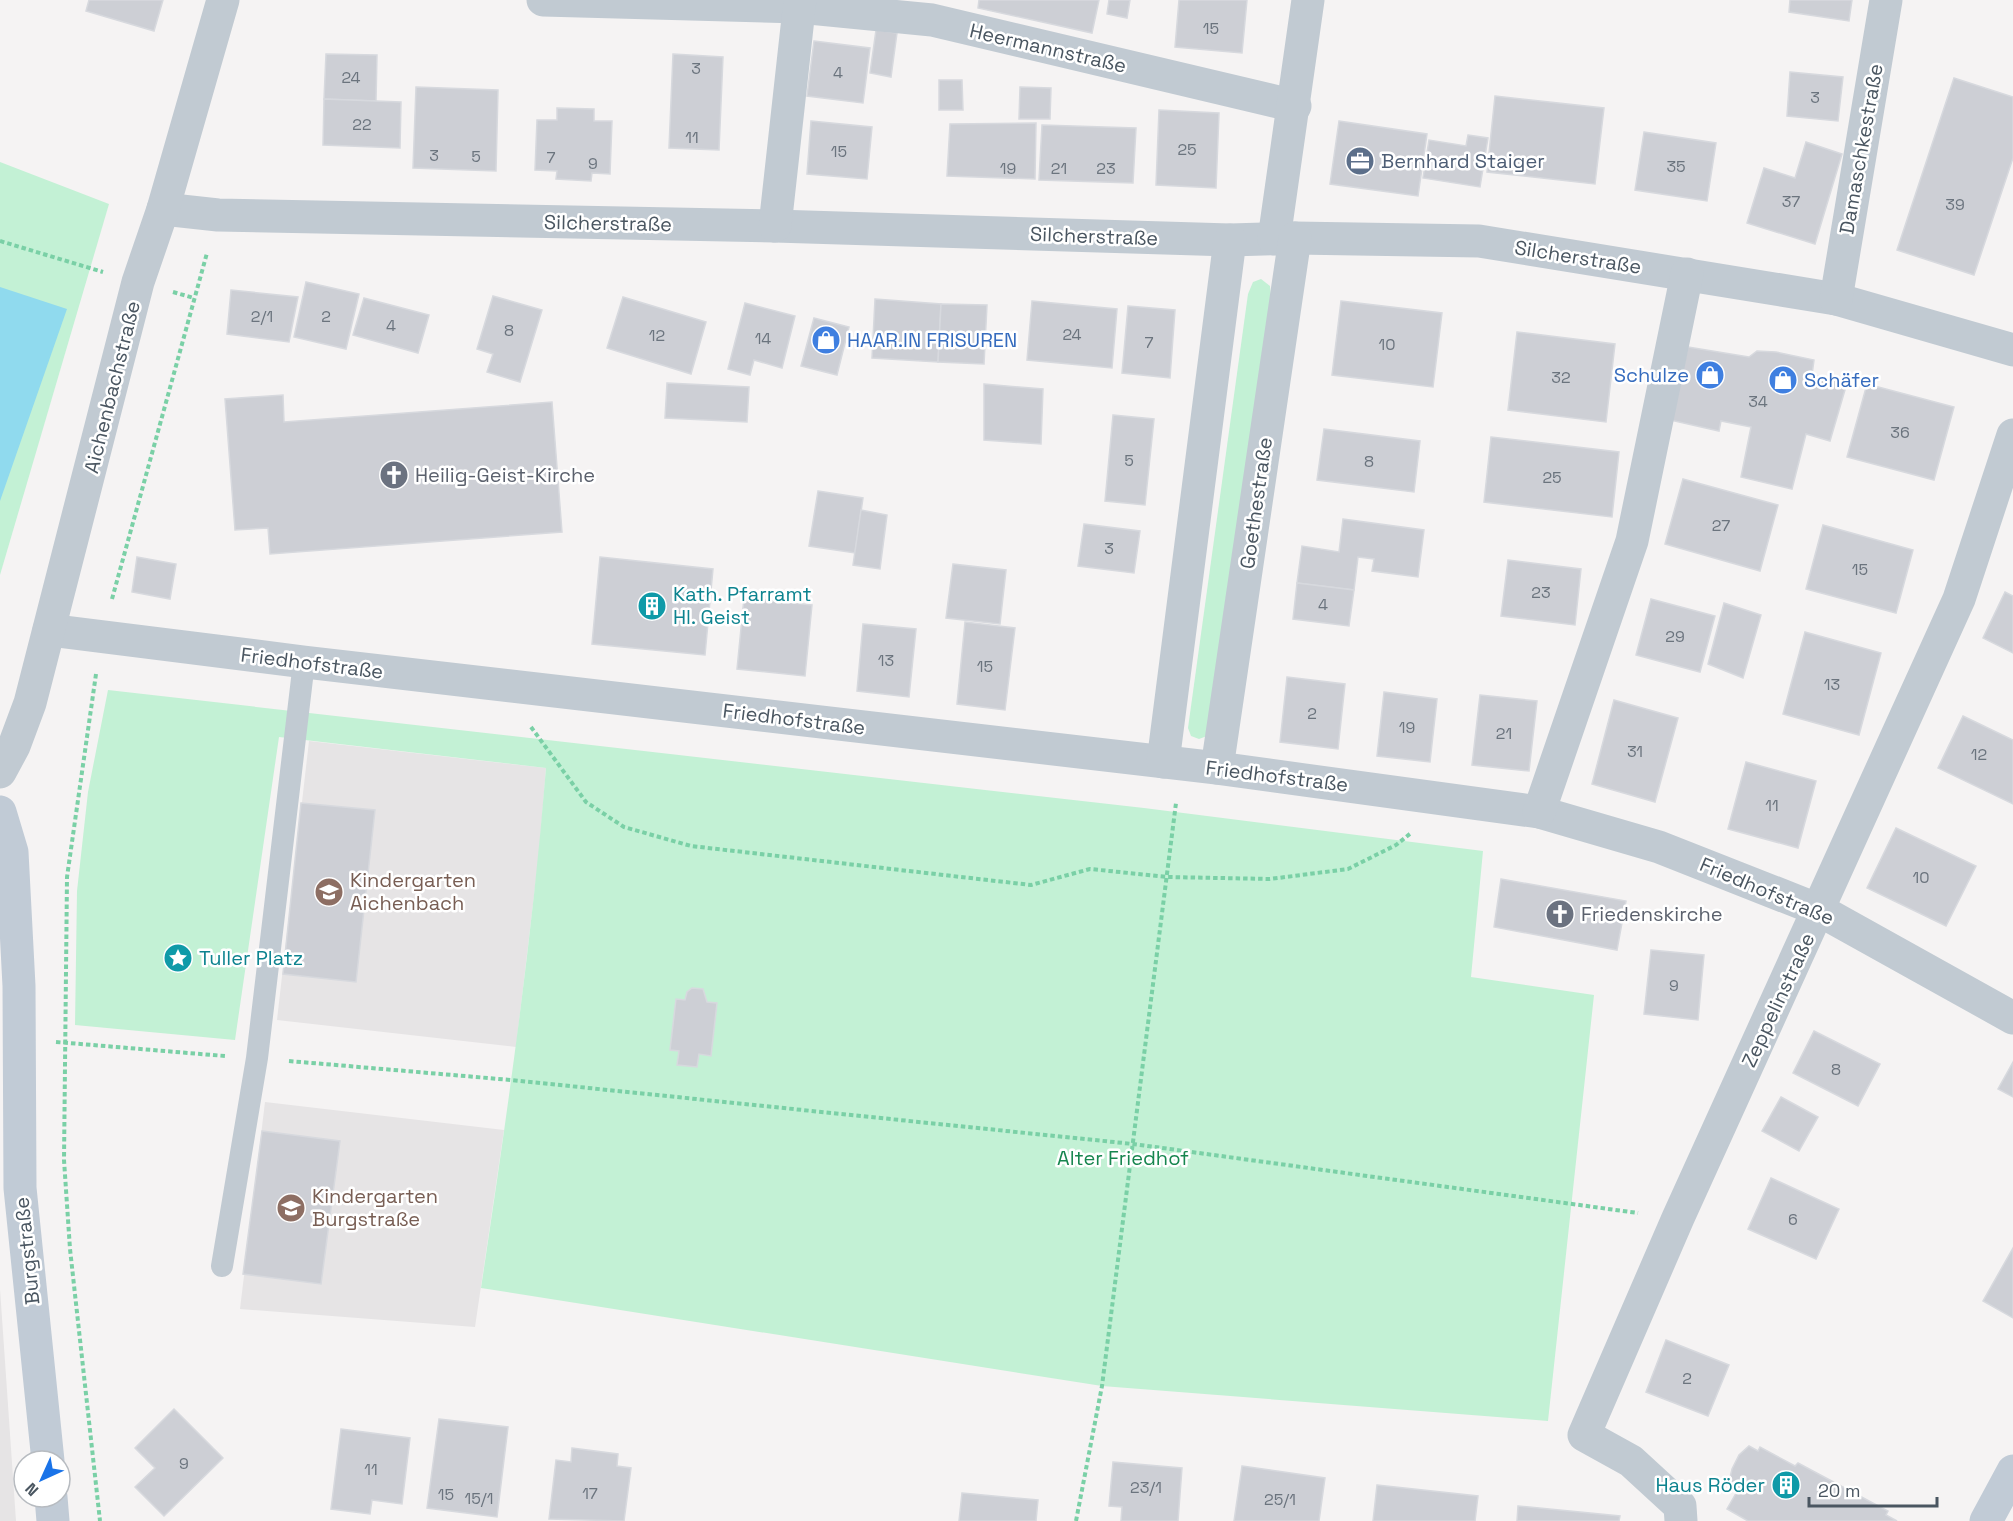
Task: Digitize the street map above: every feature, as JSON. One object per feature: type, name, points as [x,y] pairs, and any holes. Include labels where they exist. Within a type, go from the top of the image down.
[{"type":"main road","points":[[0,812],[12,852],[18,987],[8,1039]]},
{"type":"main road","name":"Burgstraße","points":[[8,1039],[20,1188],[47,1449]]},
{"type":"main road","points":[[1986,1521],[2013,1471]]},
{"type":"street","name":"Aichenbachstraße","points":[[0,772],[15,746],[30,703],[138,282],[163,209],[223,0]]},
{"type":"street","points":[[543,0],[799,4],[775,226]]},
{"type":"street","name":"Goethestraße","points":[[1217,768],[1284,239],[1295,106],[1308,0]]},
{"type":"street","name":"Damaschkestraße","points":[[1836,299],[1886,0]]},
{"type":"street","name":"Heermannstraße","points":[[799,4],[932,20],[1295,106]]},
{"type":"street","name":"Silcherstraße","points":[[163,209],[218,215],[775,226],[1230,240],[1479,241],[1836,299],[2013,350]]},
{"type":"street","points":[[1172,763],[1230,240]]},
{"type":"street","points":[[1539,812],[1632,541],[1687,274]]},
{"type":"street","name":"Zeppelinstraße","points":[[1681,1521],[1680,1506],[1631,1461],[1584,1435],[1678,1218],[1959,598],[2013,435]]},
{"type":"street","name":"Friedhofstraße","points":[[50,630],[304,662],[1217,768],[1539,812],[1659,847],[1819,910],[2013,1018]]},
{"type":"lane","points":[[222,1266],[257,1058],[304,662]]},
{"type":"path","points":[[0,241],[90,268]]},
{"type":"path","points":[[96,674],[107,675]]},
{"type":"path","points":[[541,726],[530,725],[586,802],[624,827],[691,846],[1031,885],[1090,869],[1168,877],[1270,879],[1348,869],[1412,833],[1400,831]]},
{"type":"path","points":[[1076,1521],[1102,1386],[1168,877],[1176,804],[1172,763]]},
{"type":"path","points":[[1165,803],[1188,806]]},
{"type":"path","points":[[100,1521],[70,1249],[64,1160],[64,1042],[512,1080],[1133,1144],[1678,1218]]},
{"type":"shaded area","points":[[309,741],[546,768],[539,854],[516,1047],[277,1020]]},
{"type":"shaded area","points":[[265,1102],[504,1130],[475,1327],[240,1309]]},
{"type":"shaded area","points":[[0,1289],[12,1463],[12,1509],[15,1509],[16,1521],[0,1521]]},
{"type":"green space","points":[[0,162],[109,204],[0,575]]},
{"type":"green space","points":[[1261,279],[1270,286],[1271,297],[1207,736],[1199,739],[1191,736],[1188,728],[1248,294],[1253,282]]},
{"type":"green space","name":"Alter Friedhof","points":[[108,690],[1144,808],[1483,851],[1471,977],[1594,995],[1548,1421],[1102,1386],[481,1288],[526,963],[546,768],[279,737],[235,1040],[75,1025],[77,891],[88,792]]},
{"type":"water","points":[[0,287],[67,309],[0,501]]},
{"type":"building","points":[[89,0],[163,0],[154,31],[86,11]]},
{"type":"building","points":[[979,0],[1099,0],[1092,33],[978,8]]},
{"type":"building","points":[[1109,0],[1130,0],[1127,18],[1107,14]]},
{"type":"building","points":[[1179,0],[1247,0],[1242,53],[1175,47]]},
{"type":"building","points":[[1790,0],[1852,0],[1849,21],[1789,12]]},
{"type":"building","points":[[876,30],[897,33],[891,77],[870,73]]},
{"type":"building","points":[[814,41],[870,48],[863,103],[807,96]]},
{"type":"building","points":[[326,54],[377,55],[376,101],[324,99]]},
{"type":"building","points":[[673,54],[723,57],[719,150],[669,148]]},
{"type":"building","points":[[1790,72],[1843,77],[1838,121],[1787,116]]},
{"type":"building","points":[[1954,78],[2013,97],[2013,158],[1974,275],[1897,250]]},
{"type":"building","points":[[939,80],[962,80],[963,110],[939,110]]},
{"type":"building","points":[[416,87],[498,90],[496,171],[413,168]]},
{"type":"building","points":[[1020,87],[1051,88],[1050,119],[1019,119]]},
{"type":"building","points":[[1495,96],[1604,108],[1595,184],[1487,172]]},
{"type":"building","points":[[324,99],[401,102],[400,148],[323,145]]},
{"type":"building","points":[[557,108],[594,109],[594,121],[612,121],[610,174],[592,173],[591,181],[556,179],[557,171],[535,170],[537,120],[557,120]]},
{"type":"building","points":[[1159,110],[1219,113],[1216,188],[1156,185]]},
{"type":"building","points":[[811,121],[872,127],[867,179],[807,174]]},
{"type":"building","points":[[1339,121],[1427,134],[1418,196],[1330,184]]},
{"type":"building","points":[[1036,123],[1035,179],[947,176],[950,124]]},
{"type":"building","points":[[1042,125],[1136,128],[1133,183],[1039,180]]},
{"type":"building","points":[[1644,132],[1716,143],[1707,201],[1635,190]]},
{"type":"building","points":[[1468,135],[1488,138],[1480,187],[1423,178],[1429,140],[1466,146]]},
{"type":"building","points":[[1806,142],[1842,154],[1815,244],[1747,223],[1764,168],[1795,178]]},
{"type":"building","points":[[306,282],[359,294],[346,349],[294,337]]},
{"type":"building","points":[[231,290],[298,297],[289,342],[227,334]]},
{"type":"building","points":[[493,296],[542,310],[520,382],[487,372],[493,354],[477,349]]},
{"type":"building","points":[[623,297],[706,322],[691,374],[607,348]]},
{"type":"building","points":[[364,298],[429,315],[418,353],[353,335]]},
{"type":"building","points":[[875,299],[941,304],[938,362],[872,358]]},
{"type":"building","points":[[1032,301],[1117,309],[1112,368],[1027,360]]},
{"type":"building","points":[[1341,301],[1442,313],[1433,387],[1332,375]]},
{"type":"building","points":[[745,303],[795,316],[782,368],[754,360],[750,375],[728,369]]},
{"type":"building","points":[[941,304],[987,305],[984,364],[938,362]]},
{"type":"building","points":[[1128,306],[1175,310],[1170,378],[1122,373]]},
{"type":"building","points":[[814,318],[849,327],[837,375],[801,366]]},
{"type":"building","points":[[1517,332],[1615,344],[1606,422],[1508,410]]},
{"type":"building","points":[[1688,347],[1749,357],[1757,351],[1776,352],[1814,360],[1812,375],[1847,383],[1830,441],[1806,434],[1792,489],[1741,477],[1751,427],[1721,421],[1719,431],[1670,420]]},
{"type":"building","points":[[667,383],[749,387],[747,422],[665,418]]},
{"type":"building","points":[[984,384],[1043,389],[1041,444],[984,440]]},
{"type":"building","points":[[1867,384],[1954,407],[1934,480],[1847,457]]},
{"type":"building","name":"Heilig-Geist-Kirche","points":[[283,395],[284,422],[552,402],[562,532],[270,554],[268,528],[235,530],[225,399]]},
{"type":"building","points":[[1113,415],[1154,419],[1145,505],[1105,501]]},
{"type":"building","points":[[1324,429],[1420,441],[1414,492],[1317,480]]},
{"type":"building","points":[[1491,437],[1619,452],[1612,517],[1484,502]]},
{"type":"building","points":[[1683,479],[1778,505],[1760,571],[1665,544]]},
{"type":"building","points":[[818,491],[863,498],[855,553],[809,546]]},
{"type":"building","points":[[861,510],[887,515],[880,569],[853,565]]},
{"type":"building","points":[[1343,519],[1424,530],[1418,577],[1372,571],[1374,559],[1358,557],[1354,590],[1297,583],[1302,546],[1339,552]]},
{"type":"building","points":[[1084,524],[1140,531],[1134,573],[1078,566]]},
{"type":"building","points":[[1823,525],[1913,550],[1896,613],[1806,589]]},
{"type":"building","points":[[137,557],[176,564],[170,599],[132,592]]},
{"type":"building","name":"Kath. Pfarramt Hl. Geist","points":[[600,557],[713,569],[705,655],[592,644]]},
{"type":"building","points":[[1508,560],[1581,569],[1575,625],[1501,616]]},
{"type":"building","points":[[953,564],[1006,570],[1000,624],[946,618]]},
{"type":"building","points":[[1297,583],[1354,590],[1349,626],[1293,619]]},
{"type":"building","points":[[2005,592],[2013,596],[2013,653],[1983,638]]},
{"type":"building","points":[[744,598],[812,605],[805,676],[737,669]]},
{"type":"building","points":[[1651,599],[1715,616],[1700,672],[1636,655]]},
{"type":"building","points":[[1724,603],[1761,615],[1743,678],[1708,664]]},
{"type":"building","points":[[965,622],[1015,628],[1005,710],[957,704]]},
{"type":"building","points":[[863,624],[916,629],[909,697],[857,691]]},
{"type":"building","points":[[1805,632],[1881,653],[1859,735],[1783,714]]},
{"type":"building","points":[[1287,677],[1345,684],[1338,749],[1280,742]]},
{"type":"building","points":[[1384,692],[1437,699],[1430,762],[1377,756]]},
{"type":"building","points":[[1480,695],[1537,701],[1529,771],[1472,765]]},
{"type":"building","points":[[1614,700],[1678,718],[1655,802],[1592,784]]},
{"type":"building","points":[[1963,716],[2013,740],[2013,804],[1938,768]]},
{"type":"building","points":[[1746,762],[1816,781],[1798,848],[1728,829]]},
{"type":"building","name":"Kindergarten Aichenbach","points":[[301,803],[375,810],[356,982],[283,974]]},
{"type":"building","points":[[1896,828],[1976,866],[1946,926],[1867,888]]},
{"type":"building","name":"Friedenskirche","points":[[1501,879],[1626,901],[1617,950],[1494,927]]},
{"type":"building","points":[[1651,950],[1704,955],[1698,1020],[1644,1014]]},
{"type":"building","points":[[692,988],[703,989],[707,1002],[717,1003],[711,1056],[699,1054],[697,1067],[677,1065],[679,1051],[670,1050],[676,999],[685,1000],[687,992]]},
{"type":"building","points":[[1814,1031],[1880,1064],[1858,1106],[1793,1073]]},
{"type":"building","points":[[2013,1062],[2013,1097],[1998,1089]]},
{"type":"building","points":[[1781,1097],[1818,1117],[1799,1151],[1762,1131]]},
{"type":"building","name":"Kindergarten Burgstraße","points":[[262,1131],[340,1141],[321,1284],[243,1274]]},
{"type":"building","points":[[1771,1178],[1839,1209],[1816,1259],[1748,1229]]},
{"type":"building","points":[[2013,1248],[2013,1318],[1983,1301]]},
{"type":"building","points":[[1666,1340],[1729,1365],[1708,1416],[1646,1392]]},
{"type":"building","points":[[174,1409],[223,1458],[164,1516],[135,1487],[155,1468],[135,1448]]},
{"type":"building","points":[[439,1419],[508,1427],[497,1517],[427,1508]]},
{"type":"building","points":[[341,1429],[410,1438],[402,1504],[372,1500],[370,1514],[331,1509]]},
{"type":"building","name":"Haus Röder","points":[[1749,1446],[1758,1451],[1760,1447],[1795,1466],[1798,1463],[1888,1511],[1886,1515],[1897,1521],[1748,1521],[1727,1509],[1739,1488],[1729,1482],[1732,1469],[1739,1455]]},
{"type":"building","points":[[572,1448],[618,1454],[617,1466],[631,1468],[624,1521],[549,1519],[556,1460],[571,1462]]},
{"type":"building","points":[[1113,1462],[1182,1468],[1178,1521],[1121,1521],[1122,1507],[1109,1506]]},
{"type":"building","points":[[1242,1466],[1325,1478],[1319,1521],[1234,1521]]},
{"type":"building","points":[[1377,1485],[1478,1496],[1475,1521],[1373,1521]]},
{"type":"building","points":[[962,1493],[1038,1500],[1036,1521],[959,1521]]},
{"type":"building","points":[[1518,1506],[1620,1516],[1619,1521],[1517,1521]]},
{"type":"place","name":"Bernhard Staiger","points":[[1360,161]]},
{"type":"place","name":"HAAR.IN FRISUREN","points":[[826,340]]},
{"type":"place","name":"Schulze","points":[[1710,375]]},
{"type":"place","name":"Schäfer","points":[[1783,380]]},
{"type":"place","name":"Heilig-Geist-Kirche","points":[[394,475]]},
{"type":"place","name":"Kath. Pfarramt Hl. Geist","points":[[652,606]]},
{"type":"place","name":"Kindergarten Aichenbach","points":[[329,892]]},
{"type":"place","name":"Friedenskirche","points":[[1560,914]]},
{"type":"place","name":"Tuller Platz","points":[[178,958]]},
{"type":"place","name":"Kindergarten Burgstraße","points":[[291,1208]]},
{"type":"place","name":"Haus Röder","points":[[1786,1485]]}]
